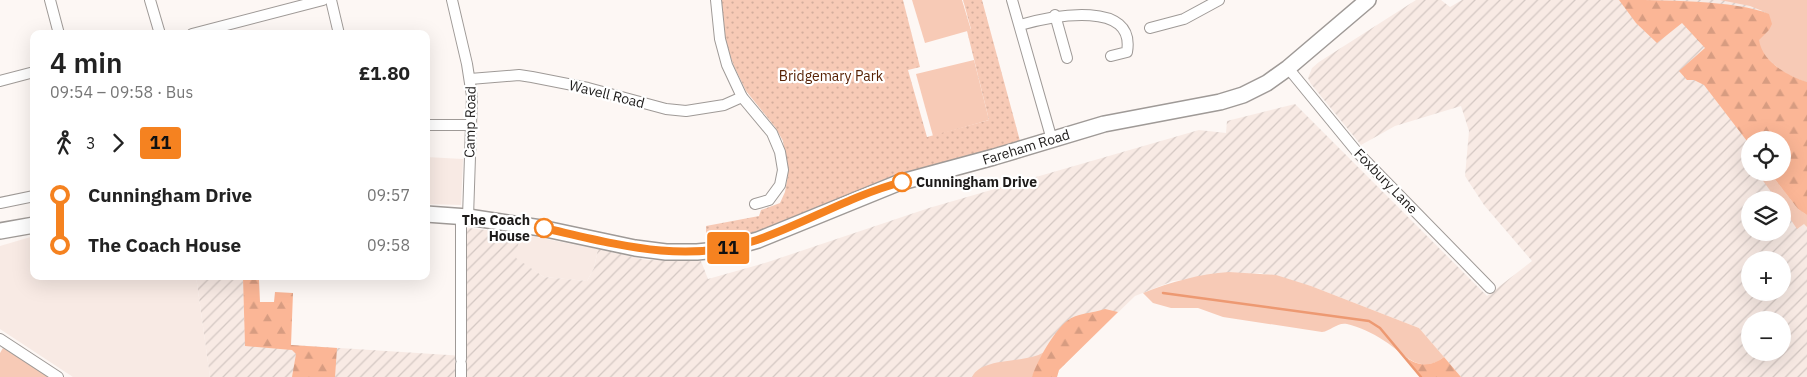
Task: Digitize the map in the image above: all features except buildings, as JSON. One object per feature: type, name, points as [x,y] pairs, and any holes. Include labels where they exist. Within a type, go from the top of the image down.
[{"type":"main road","name":"Fareham Road","points":[[430,214],[541,228],[635,248],[666,252],[728,249],[758,240],[898,183],[1121,120],[1220,102],[1267,84],[1368,0]]},
{"type":"main road","points":[[0,231],[30,226]]},
{"type":"street","points":[[50,0],[58,30]]},
{"type":"street","points":[[150,0],[159,30]]},
{"type":"street","points":[[209,30],[323,0]]},
{"type":"street","points":[[331,0],[338,30]]},
{"type":"street","name":"Camp Road","points":[[452,0],[470,79],[471,124],[464,217],[461,377]]},
{"type":"street","points":[[716,0],[720,39],[724,56],[742,97],[772,133],[780,152],[783,170],[776,194],[769,200],[755,204]]},
{"type":"street","points":[[1012,0],[1052,140]]},
{"type":"street","points":[[1150,28],[1184,19],[1219,0]]},
{"type":"street","points":[[1020,25],[1073,10],[1105,10],[1120,17],[1126,29],[1127,52],[1111,56]]},
{"type":"street","points":[[1055,15],[1067,58]]},
{"type":"street","points":[[242,22],[244,30]]},
{"type":"street","name":"Foxbury Lane","points":[[1288,68],[1361,156],[1490,288]]},
{"type":"street","points":[[0,81],[30,73]]},
{"type":"street","name":"Wavell Road","points":[[470,79],[519,75],[588,88],[666,108],[686,111],[724,105],[742,97]]},
{"type":"street","points":[[430,125],[471,124]]},
{"type":"street","points":[[0,203],[30,197]]},
{"type":"street","points":[[0,340],[58,377]]},
{"type":"shaded area","points":[[1416,0],[1441,0],[1450,7],[1462,0],[1807,0],[1807,377],[1461,377],[1419,328],[1311,286],[1260,273],[1173,281],[1135,296],[1059,370],[1057,377],[210,377],[197,280],[243,280],[245,342],[464,356],[465,232],[468,228],[520,234],[516,258],[544,277],[587,281],[594,268],[598,249],[647,260],[701,261],[708,279],[768,262],[929,208],[1199,130],[1226,133],[1227,121],[1295,104],[1487,296],[1532,261],[1484,205],[1465,176],[1469,131],[1461,106],[1395,126],[1361,145],[1311,84],[1308,78],[1312,68]]},
{"type":"shaded area","points":[[430,157],[463,159],[461,205],[430,204]]},
{"type":"shaded area","points":[[520,234],[598,249],[594,268],[587,281],[544,277],[515,258]]},
{"type":"shaded area","points":[[30,237],[30,280],[197,280],[210,377],[73,377],[0,329],[0,246]]},
{"type":"green space","name":"Bridgemary Park","points":[[721,0],[903,0],[920,67],[908,70],[927,137],[989,120],[967,31],[971,29],[963,0],[982,0],[1020,141],[1008,148],[721,243],[706,241],[706,226],[759,216],[761,210],[780,203],[785,192],[788,174],[783,141],[775,127],[746,91],[734,66],[725,42]]},
{"type":"green space","points":[[912,0],[962,0],[971,30],[925,43]]},
{"type":"green space","points":[[1619,0],[1718,3],[1755,9],[1769,14],[1772,24],[1759,40],[1761,48],[1777,67],[1791,76],[1807,82],[1807,215],[1798,209],[1791,200],[1791,191],[1784,191],[1776,181],[1791,181],[1791,131],[1741,131],[1741,133],[1704,85],[1694,80],[1687,80],[1679,71],[1705,48],[1682,23],[1657,43],[1636,23]]},
{"type":"green space","points":[[1720,0],[1807,0],[1807,82],[1790,76],[1775,66],[1763,53],[1755,38],[1765,12],[1750,6]]},
{"type":"green space","points":[[974,60],[989,120],[933,136],[916,74]]},
{"type":"green space","points":[[1763,181],[1776,181],[1784,191],[1770,191]]},
{"type":"green space","points":[[1791,200],[1798,209],[1807,215],[1807,227],[1804,224],[1797,229],[1791,220]]},
{"type":"green space","points":[[1229,272],[1276,275],[1311,286],[1419,328],[1444,357],[1435,363],[1419,364],[1404,356],[1375,335],[1347,324],[1340,324],[1322,332],[1223,317],[1198,308],[1171,308],[1153,303],[1143,293],[1185,279]]},
{"type":"green space","points":[[243,280],[259,280],[260,302],[274,302],[275,292],[293,293],[291,345],[337,348],[335,377],[292,377],[296,354],[292,350],[245,346]]},
{"type":"green space","points":[[1105,309],[1118,312],[1059,370],[1057,377],[1032,377],[1046,347],[1067,321],[1075,316]]},
{"type":"green space","points":[[3,348],[50,377],[0,377],[0,353]]},
{"type":"green space","points":[[1044,352],[1032,377],[972,377],[977,370],[985,366],[1036,356]]},
{"type":"green space","points":[[1403,355],[1413,362],[1423,364],[1434,363],[1444,357],[1461,377],[1421,377]]},
{"type":"waterway","points":[[1163,293],[1369,321],[1380,328],[1421,377]]},
{"type":"bus line","name":"11","points":[[544,228],[635,248],[666,252],[728,249],[758,240],[840,205],[902,182]]},
{"type":"place","name":"Cunningham Drive","points":[[902,182]]},
{"type":"place","name":"The Coach House","points":[[544,228]]}]
